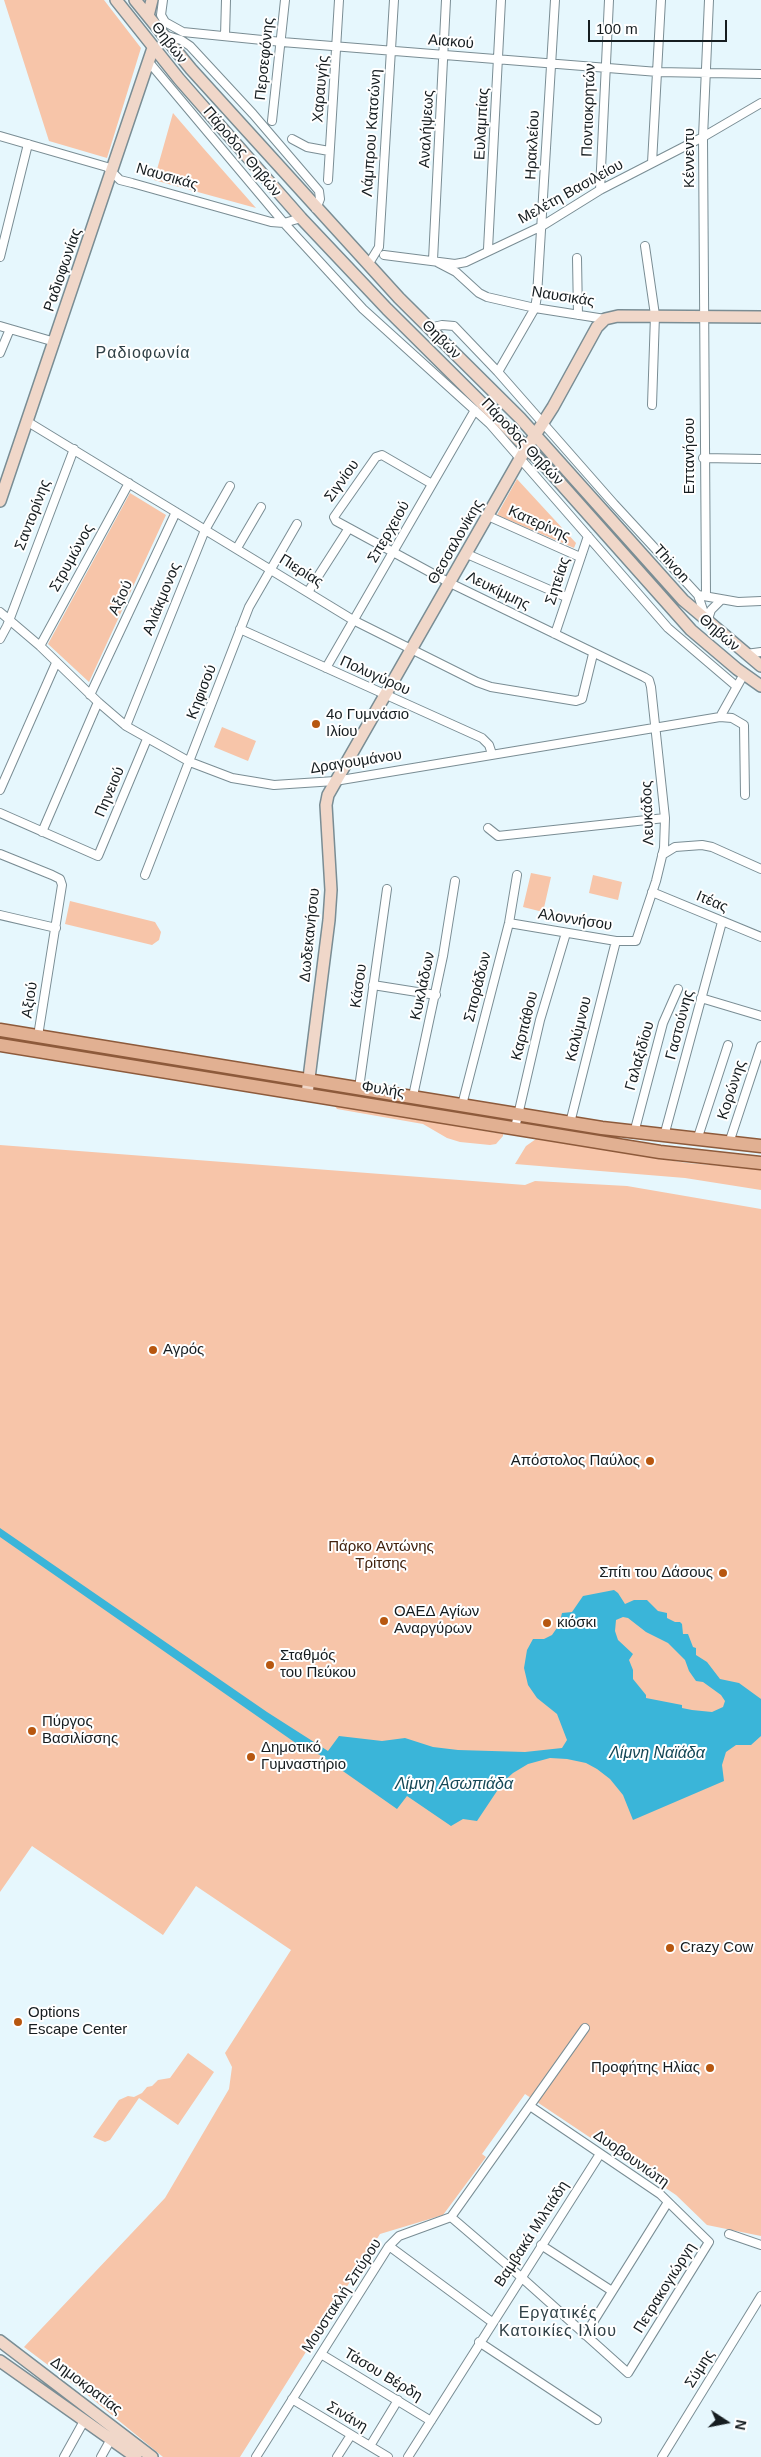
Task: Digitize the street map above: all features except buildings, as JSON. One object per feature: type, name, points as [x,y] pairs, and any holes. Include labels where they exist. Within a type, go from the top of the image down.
[{"type":"main road","name":"Θηβών","points":[[116,0],[153,48],[301,218],[691,630],[761,686]]},
{"type":"main road","name":"Θηβών","points":[[136,0],[192,69],[368,265],[535,435],[683,600],[761,666]]},
{"type":"main road","points":[[148,16],[152,0]]},
{"type":"main road","name":"Ραδιοφωνίας","points":[[0,500],[28,422],[153,48]]},
{"type":"main road","name":"Ναυσικάς","points":[[605,319],[618,316],[655,315],[761,317]]},
{"type":"main road","name":"Θεσσαλονίκης","points":[[335,781],[412,651],[597,327],[605,319]]},
{"type":"main road","name":"Δωδεκανήσου","points":[[306,1094],[331,890],[326,804],[335,781]]},
{"type":"main road","name":"Φυλής","points":[[0,1030],[634,1133],[761,1146]]},
{"type":"main road","name":"Φυλής","points":[[0,1045],[660,1152],[761,1162]]},
{"type":"main road","name":"Δημοκρατίας","points":[[0,2341],[152,2457]]},
{"type":"main road","name":"Δημοκρατίας","points":[[1,2364],[136,2457]]},
{"type":"street","name":"Αιακού","points":[[163,0],[161,15],[165,22],[183,32],[444,56],[658,72],[761,74]]},
{"type":"street","points":[[225,36],[226,0]]},
{"type":"street","name":"Περσεφόνης","points":[[272,120],[282,42],[285,0]]},
{"type":"street","name":"Χαραυγής","points":[[328,180],[338,47],[339,0]]},
{"type":"street","name":"Λάμπρου Κατσώνη","points":[[368,265],[379,247],[394,0]]},
{"type":"street","name":"Αναλήψεως","points":[[433,260],[446,0]]},
{"type":"street","name":"Ευλαμπίας","points":[[488,250],[501,0]]},
{"type":"street","name":"Ηρακλείου","points":[[498,372],[534,308],[542,226],[555,0]]},
{"type":"street","name":"Ποντιοκρητών","points":[[600,190],[604,68],[609,0]]},
{"type":"street","points":[[652,163],[661,0]]},
{"type":"street","name":"Κέννεντυ","points":[[706,316],[703,137],[704,72],[709,0]]},
{"type":"street","name":"Πάροδος Θηβών","points":[[164,35],[181,40],[190,46],[253,114],[319,191],[320,199],[316,209]]},
{"type":"street","name":"Πάροδος Θηβών","points":[[148,61],[284,223],[363,309],[524,453],[588,536],[668,628],[736,686]]},
{"type":"street","name":"Μελέτη Βασιλείου","points":[[384,255],[460,263],[475,258],[488,250],[542,226],[600,190],[703,137],[761,103]]},
{"type":"street","name":"Ναυσικάς","points":[[0,136],[107,167],[120,180],[272,222],[284,223],[301,218]]},
{"type":"street","points":[[292,138],[307,147],[329,151]]},
{"type":"street","points":[[0,257],[28,144]]},
{"type":"street","points":[[646,246],[655,315],[652,405]]},
{"type":"street","points":[[577,258],[578,315]]},
{"type":"street","name":"Ναυσικάς","points":[[433,260],[456,272],[479,293],[487,297],[534,308],[605,319]]},
{"type":"street","name":"Επτανήσου","points":[[702,596],[706,316]]},
{"type":"street","name":"Πάροδος Θηβών","points":[[429,328],[442,325],[454,326],[702,596]]},
{"type":"street","points":[[0,326],[55,342]]},
{"type":"street","points":[[0,353],[10,329]]},
{"type":"street","name":"Σπερχειού","points":[[326,668],[475,410]]},
{"type":"street","name":"Πιερίας","points":[[28,422],[353,620],[412,651],[491,687],[576,701],[582,699],[593,654]]},
{"type":"street","name":"Σαντορίνης","points":[[0,639],[74,449]]},
{"type":"street","name":"Σιγνίου","points":[[336,521],[334,518],[335,513],[376,457],[382,455],[388,457],[432,484]]},
{"type":"street","points":[[703,458],[761,459]]},
{"type":"street","name":"Στρυμώνος","points":[[40,646],[129,484]]},
{"type":"street","name":"Αλιάκμονος","points":[[126,726],[205,530],[230,486]]},
{"type":"street","points":[[237,548],[261,507]]},
{"type":"street","name":"Αξιού","points":[[90,695],[176,512]]},
{"type":"street","name":"Κατερίνης","points":[[488,516],[580,557]]},
{"type":"street","name":"Λευκίμμης","points":[[336,521],[450,583],[649,680]]},
{"type":"street","name":"Κηφισού","points":[[145,875],[240,629],[270,568],[297,524]]},
{"type":"street","points":[[308,592],[349,528]]},
{"type":"street","name":"Σητείας","points":[[555,634],[588,536]]},
{"type":"street","points":[[466,554],[566,598]]},
{"type":"street","points":[[707,622],[702,596],[738,602],[761,601]]},
{"type":"street","points":[[707,622],[711,610],[721,600]]},
{"type":"street","name":"Δραγουμάνου","points":[[0,612],[40,646],[90,695],[126,726],[190,762],[232,778],[256,783],[300,785],[335,781],[720,717]]},
{"type":"street","name":"Πολυγύρου","points":[[240,629],[482,738],[489,745],[492,754]]},
{"type":"street","points":[[746,654],[761,652]]},
{"type":"street","points":[[0,790],[56,663]]},
{"type":"street","points":[[744,674],[720,717],[732,718],[744,725],[745,795]]},
{"type":"street","name":"Λευκάδος","points":[[636,942],[663,851],[665,828],[656,727],[649,680]]},
{"type":"street","points":[[0,814],[42,832],[98,702]]},
{"type":"street","name":"Πηνειού","points":[[42,832],[98,856],[147,739]]},
{"type":"street","points":[[488,828],[498,836],[665,818]]},
{"type":"street","points":[[663,851],[675,847],[712,847],[761,869]]},
{"type":"street","name":"Αξιού","points":[[0,854],[60,879],[62,885],[38,1036]]},
{"type":"street","name":"Σποράδων","points":[[462,1104],[509,923],[517,875]]},
{"type":"street","name":"Κυκλάδων","points":[[413,1096],[436,995],[455,881]]},
{"type":"street","name":"Κάσου","points":[[359,1088],[387,889]]},
{"type":"street","name":"Ιτέας","points":[[652,892],[761,937]]},
{"type":"street","points":[[0,915],[56,928]]},
{"type":"street","name":"Γαστούνης","points":[[664,1136],[722,922]]},
{"type":"street","name":"Αλοννήσου","points":[[509,923],[616,941],[636,942]]},
{"type":"street","name":"Καρπάθου","points":[[515,1128],[540,1020],[566,932]]},
{"type":"street","name":"Καλύμνου","points":[[570,1123],[616,941]]},
{"type":"street","points":[[374,985],[436,995]]},
{"type":"street","name":"Γαλαξιδίου","points":[[634,1133],[663,1024],[678,989]]},
{"type":"street","points":[[702,998],[761,1016]]},
{"type":"street","points":[[697,1140],[728,1045]]},
{"type":"street","name":"Κορώνης","points":[[728,1143],[761,1046]]},
{"type":"street","points":[[584,2028],[451,2216],[584,2335],[668,2202]]},
{"type":"street","name":"Δυοβουνιώτη","points":[[530,2106],[668,2202],[709,2242]]},
{"type":"street","name":"Βαμβακά Μιλτιάδη","points":[[408,2457],[479,2342],[600,2154]]},
{"type":"street","name":"Μουστακλή Σπύρου","points":[[256,2457],[390,2246],[400,2236],[451,2216]]},
{"type":"street","points":[[730,2234],[761,2246]]},
{"type":"street","name":"Πετρακογιώργη","points":[[584,2335],[628,2373],[709,2242]]},
{"type":"street","points":[[541,2245],[612,2290]]},
{"type":"street","points":[[390,2246],[492,2322]]},
{"type":"street","name":"Σύμης","points":[[662,2457],[761,2296]]},
{"type":"street","points":[[479,2342],[597,2420]]},
{"type":"street","name":"Τάσου Βέρδη","points":[[321,2354],[431,2421]]},
{"type":"street","name":"Σινάνη","points":[[292,2400],[388,2457]]},
{"type":"street","points":[[370,2446],[398,2400]]},
{"type":"street","points":[[64,2457],[84,2421]]},
{"type":"street","points":[[337,2457],[351,2435]]},
{"type":"street","points":[[101,2457],[111,2439]]},
{"type":"green space","points":[[4,0],[104,0],[141,48],[107,158],[49,141]]},
{"type":"green space","points":[[173,113],[204,149],[256,208],[154,180]]},
{"type":"green space","points":[[517,479],[576,543],[574,548],[497,515]]},
{"type":"green space","points":[[130,493],[166,515],[89,682],[48,644]]},
{"type":"green space","points":[[222,727],[256,741],[248,761],[214,747]]},
{"type":"green space","points":[[531,873],[551,877],[543,912],[523,907]]},
{"type":"green space","points":[[593,875],[622,882],[618,900],[589,893]]},
{"type":"green space","points":[[70,901],[155,922],[161,932],[159,940],[152,945],[65,924]]},
{"type":"green space","points":[[334,1105],[503,1134],[503,1136],[496,1144],[490,1145],[460,1142],[447,1138],[423,1124],[337,1109]]},
{"type":"green space","points":[[536,1139],[687,1163],[761,1169],[761,1190],[685,1178],[515,1164],[526,1146]]},
{"type":"green space","name":"Πάρκο Αντώνης Τρίτσης","points":[[0,1145],[525,1185],[535,1181],[627,1186],[761,1209],[761,2236],[707,2225],[676,2195],[525,2094],[482,2154],[486,2157],[443,2215],[380,2234],[240,2457],[163,2457],[84,2392],[24,2347],[165,2198],[229,2089],[232,2067],[225,2053],[291,1950],[196,1886],[163,1935],[32,1846],[0,1892]]},
{"type":"green space","points":[[188,2053],[214,2072],[178,2125],[139,2098],[110,2140],[105,2142],[93,2137],[119,2100],[128,2096],[134,2097],[158,2080],[170,2078]]},
{"type":"water","name":"Λίμνη Ναϊάδα","points":[[0,1528],[267,1712],[328,1751],[339,1736],[382,1741],[405,1738],[433,1747],[458,1750],[525,1752],[562,1748],[567,1740],[557,1714],[537,1698],[528,1685],[524,1668],[527,1650],[533,1639],[544,1639],[552,1635],[559,1625],[562,1613],[572,1612],[583,1596],[614,1590],[625,1604],[634,1600],[647,1600],[658,1611],[667,1613],[667,1618],[680,1622],[683,1634],[688,1634],[693,1647],[696,1648],[696,1655],[707,1662],[720,1679],[739,1683],[761,1699],[761,1736],[751,1745],[736,1745],[726,1752],[722,1765],[724,1781],[633,1820],[623,1795],[610,1779],[597,1769],[586,1763],[550,1758],[528,1764],[513,1773],[503,1782],[477,1821],[463,1819],[451,1826],[407,1796],[397,1809],[320,1755],[300,1746],[0,1537]],"holes":[[[623,1617],[628,1618],[646,1632],[668,1643],[685,1660],[689,1671],[696,1681],[703,1682],[721,1695],[725,1701],[723,1707],[712,1712],[692,1710],[682,1708],[682,1705],[646,1698],[646,1695],[633,1679],[633,1670],[629,1660],[633,1654],[618,1640],[615,1631],[616,1620]]]},
{"type":"place","name":"4ο Γυμνάσιο Ιλίου","points":[[316,724]]},
{"type":"place","name":"Αγρός","points":[[153,1350]]},
{"type":"place","name":"Απόστολος Παύλος","points":[[650,1461]]},
{"type":"place","name":"Σπίτι του Δάσους","points":[[723,1573]]},
{"type":"place","name":"ΟΑΕΔ Αγίων Αναργύρων","points":[[384,1621]]},
{"type":"place","name":"κιόσκι","points":[[547,1623]]},
{"type":"place","name":"Σταθμός του Πεύκου","points":[[270,1665]]},
{"type":"place","name":"Πύργος Βασιλίσσης","points":[[32,1731]]},
{"type":"place","name":"Δημοτικό Γυμναστήριο","points":[[251,1757]]},
{"type":"place","name":"Crazy Cow","points":[[670,1948]]},
{"type":"place","name":"Options Escape Center","points":[[18,2022]]},
{"type":"place","name":"Προφήτης Ηλίας","points":[[710,2068]]},
{"type":"district","name":"Ραδιοφωνία","points":[[143,354]]},
{"type":"district","name":"Εργατικές Κατοικίες Ιλίου","points":[[558,2323]]},
{"type":"water label","name":"Λίμνη Ασωπιάδα","points":[[454,1785]]}]
